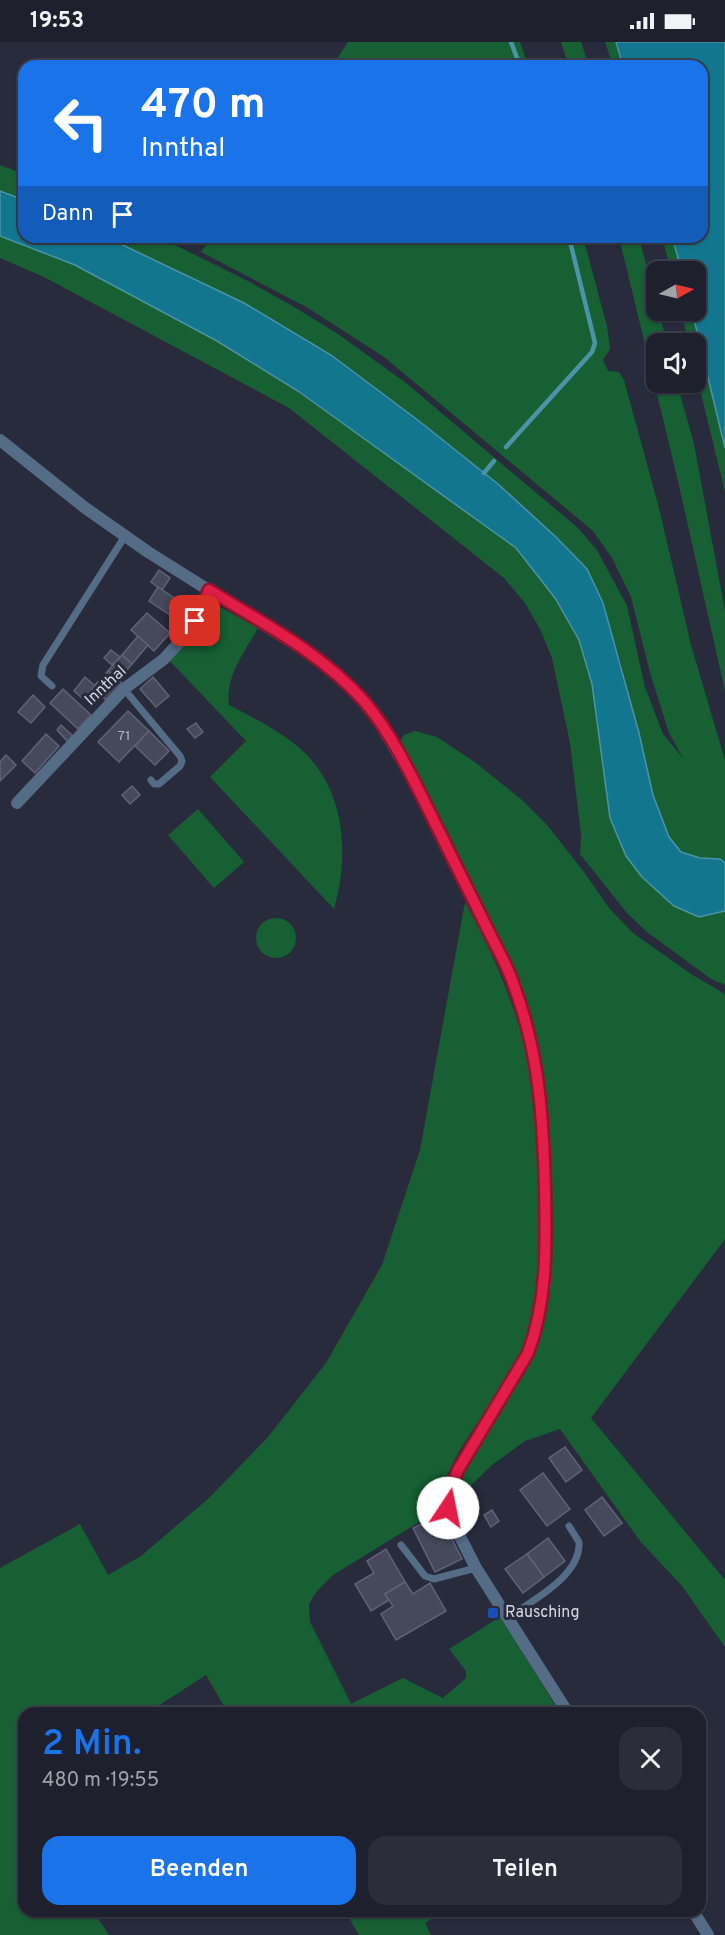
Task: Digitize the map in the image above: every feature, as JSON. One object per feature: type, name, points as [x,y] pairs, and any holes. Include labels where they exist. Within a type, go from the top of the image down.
[{"type":"street","points":[[0,440],[84,507],[125,536],[272,628],[330,668],[354,690],[375,715],[411,776],[506,965],[527,1026],[541,1103],[546,1230],[544,1284],[540,1313],[528,1353],[520,1370],[458,1470],[450,1491],[448,1508],[451,1519],[476,1568],[564,1707]]},
{"type":"street","name":"Innthal","points":[[17,803],[124,689],[164,659],[184,637],[195,621],[209,590]]},
{"type":"street","points":[[697,1917],[708,1935]]},
{"type":"lane","points":[[52,686],[41,675],[43,665],[125,536]]},
{"type":"lane","points":[[124,689],[182,761],[180,766],[159,784],[154,784],[152,780]]},
{"type":"lane","points":[[507,1618],[558,1583],[577,1559],[579,1542],[568,1526]]},
{"type":"lane","points":[[401,1545],[425,1576],[434,1579],[476,1568]]},
{"type":"green space","points":[[348,42],[520,42],[526,60],[336,60]]},
{"type":"green space","points":[[561,42],[581,42],[587,60],[567,60]]},
{"type":"green space","points":[[605,42],[616,42],[621,60],[611,60]]},
{"type":"green space","points":[[0,165],[18,172],[18,198],[0,191]]},
{"type":"green space","points":[[0,236],[75,264],[217,341],[298,391],[516,548],[555,598],[579,640],[592,683],[610,818],[699,917],[725,911],[725,985],[711,979],[647,932],[627,913],[580,854],[581,834],[570,743],[552,658],[540,629],[525,603],[504,578],[289,408],[44,277],[0,258]]},
{"type":"green space","points":[[118,243],[171,243],[246,280],[338,334],[406,383],[578,528],[597,550],[627,606],[645,687],[663,734],[683,758],[669,733],[651,676],[631,597],[612,558],[593,531],[384,357],[308,308],[201,252],[208,243],[585,243],[607,326],[610,349],[603,360],[608,371],[619,372],[624,380],[659,508],[691,645],[725,760],[725,863],[720,859],[700,858],[681,852],[669,837],[653,795],[620,660],[587,569],[498,484],[331,355]]},
{"type":"green space","points":[[620,243],[641,243],[646,264],[646,321],[661,321],[664,333],[646,333],[646,349]]},
{"type":"green space","points":[[664,243],[674,243],[679,261],[668,261]]},
{"type":"green space","points":[[684,321],[694,321],[697,333],[686,333]]},
{"type":"green space","points":[[706,369],[725,448],[725,492],[701,393],[706,393]]},
{"type":"green space","points":[[657,393],[680,393],[694,444],[725,611],[725,691]]},
{"type":"green space","points":[[211,602],[258,628],[233,674],[229,705],[298,746],[319,770],[329,788],[341,827],[342,848],[342,869],[334,909],[210,777],[246,741],[168,659],[197,626]]},
{"type":"green space","points":[[415,731],[437,737],[476,763],[522,800],[547,825],[609,908],[633,933],[691,974],[725,994],[725,1239],[591,1418],[725,1580],[725,1647],[682,1586],[640,1541],[560,1429],[525,1441],[492,1465],[458,1498],[459,1485],[466,1468],[528,1365],[541,1333],[550,1272],[552,1209],[550,1167],[542,1074],[528,1006],[520,983],[457,851],[402,745],[401,740],[404,735]]},
{"type":"green space","points":[[198,809],[244,862],[214,888],[168,835]]},
{"type":"green space","points":[[465,902],[504,984],[517,1018],[528,1063],[541,1222],[540,1276],[531,1328],[512,1371],[461,1448],[450,1469],[437,1511],[333,1575],[317,1591],[309,1604],[310,1622],[351,1704],[403,1678],[443,1698],[466,1678],[466,1671],[449,1649],[500,1617],[556,1707],[225,1707],[206,1675],[156,1707],[18,1707],[18,1917],[97,1917],[109,1935],[0,1935],[0,1568],[80,1524],[108,1575],[141,1556],[209,1498],[268,1437],[326,1363],[382,1265],[420,1150]]},
{"type":"green space","points":[[276,918],[284,919],[290,924],[295,930],[295,946],[290,952],[284,957],[276,958],[268,957],[262,952],[257,946],[256,938],[257,930],[262,924],[268,919]]},
{"type":"green space","points":[[348,1917],[434,1917],[425,1923],[431,1935],[359,1935]]},
{"type":"water","points":[[616,42],[725,42],[725,448],[706,369],[706,333],[697,333],[694,321],[706,321],[706,261],[679,261],[674,243],[708,243],[708,60],[621,60]]},
{"type":"water","points":[[0,191],[18,198],[18,243],[0,236]]},
{"type":"water","points":[[18,243],[119,243],[244,303],[331,355],[419,421],[498,484],[556,537],[587,569],[603,603],[639,733],[653,795],[669,837],[681,852],[700,858],[720,859],[725,863],[725,911],[699,917],[674,906],[642,877],[626,856],[610,818],[592,684],[579,640],[555,598],[516,548],[298,391],[217,341],[75,265]]},
{"type":"building","points":[[159,570],[170,578],[162,590],[151,582]]},
{"type":"building","points":[[158,587],[188,607],[179,621],[149,601]]},
{"type":"building","points":[[147,613],[170,633],[154,651],[131,630]]},
{"type":"building","points":[[138,636],[148,645],[132,664],[122,655]]},
{"type":"building","points":[[111,650],[120,657],[112,665],[104,658]]},
{"type":"building","points":[[122,655],[132,664],[118,680],[108,671]]},
{"type":"building","points":[[108,671],[122,683],[106,700],[92,688]]},
{"type":"building","points":[[85,677],[95,686],[83,699],[74,691]]},
{"type":"building","points":[[153,677],[169,696],[156,707],[140,689]]},
{"type":"building","points":[[63,689],[91,715],[78,729],[50,703]]},
{"type":"building","points":[[33,695],[45,707],[31,723],[18,712]]},
{"type":"building","points":[[128,711],[149,731],[119,762],[98,742]]},
{"type":"building","points":[[196,723],[203,732],[195,738],[187,729]]},
{"type":"building","points":[[61,725],[73,736],[68,742],[57,730]]},
{"type":"building","points":[[149,731],[169,751],[155,765],[135,746]]},
{"type":"building","points":[[46,734],[59,746],[35,773],[22,761]]},
{"type":"building","points":[[6,755],[16,765],[0,781],[0,762]]},
{"type":"building","points":[[132,786],[140,795],[130,804],[122,795]]},
{"type":"building","points":[[565,1447],[582,1470],[566,1482],[549,1458]]},
{"type":"building","points":[[543,1473],[570,1509],[547,1526],[520,1490]]},
{"type":"building","points":[[602,1497],[622,1523],[604,1536],[585,1510]]},
{"type":"building","points":[[492,1510],[499,1521],[491,1527],[484,1515]]},
{"type":"building","points":[[440,1515],[462,1559],[435,1572],[413,1528]]},
{"type":"building","points":[[548,1538],[565,1561],[544,1577],[527,1554]]},
{"type":"building","points":[[386,1549],[405,1582],[385,1594],[389,1600],[371,1611],[355,1584],[374,1573],[367,1561]]},
{"type":"building","points":[[527,1554],[544,1577],[523,1593],[505,1569]]},
{"type":"building","points":[[405,1582],[413,1594],[430,1583],[446,1611],[396,1640],[381,1614],[393,1606],[385,1594]]},
{"type":"waterway","points":[[511,42],[518,60]]},
{"type":"waterway","points":[[506,447],[592,352],[595,343],[570,243]]},
{"type":"waterway","points":[[484,473],[494,461]]},
{"type":"place","name":"Rausching","points":[[493,1613]]},
{"type":"route","points":[[195,621],[209,590],[312,655],[343,679],[365,702],[411,776],[506,965],[524,1016],[534,1055],[541,1103],[546,1230],[543,1299],[528,1353],[520,1370],[458,1470],[448,1497],[448,1508]]}]
